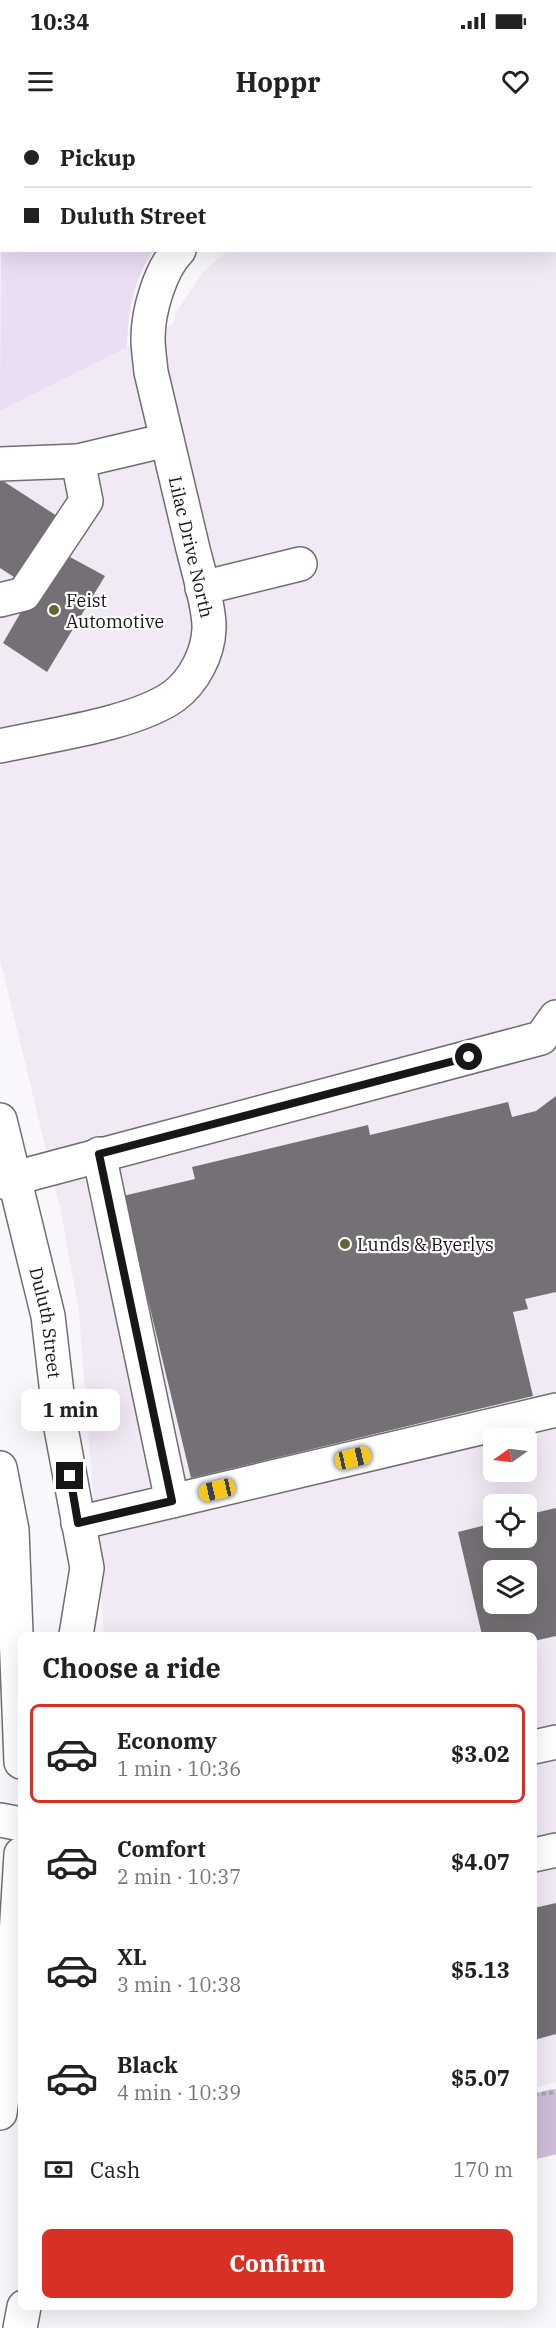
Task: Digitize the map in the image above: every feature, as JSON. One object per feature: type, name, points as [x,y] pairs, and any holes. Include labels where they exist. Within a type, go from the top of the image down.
[{"type":"main road","name":"Lilac Drive North","points":[[0,746],[113,721],[154,706],[174,696],[191,681],[202,657],[209,629],[202,588],[151,372],[148,338],[158,286],[177,252]]},
{"type":"main road","points":[[0,464],[78,460],[167,440]]},
{"type":"main road","points":[[0,600],[24,594],[86,501],[78,460]]},
{"type":"main road","points":[[202,588],[300,564]]},
{"type":"main road","points":[[7,1180],[541,1038],[556,1017]]},
{"type":"main road","name":"Duluth Street","points":[[0,1120],[7,1180],[48,1316],[61,1428],[87,1568],[76,1632]]},
{"type":"main road","points":[[99,1154],[172,1501]]},
{"type":"main road","points":[[78,1523],[556,1410]]},
{"type":"main road","points":[[0,1468],[12,1530],[18,1685]]},
{"type":"main road","points":[[537,1746],[556,1742]]},
{"type":"main road","points":[[0,1820],[18,1823]]},
{"type":"main road","points":[[537,1855],[556,1850]]},
{"type":"main road","points":[[0,2113],[10,2033],[18,1903]]},
{"type":"main road","points":[[20,2328],[23,2310]]},
{"type":"path","points":[[537,2095],[556,2092]]},
{"type":"shaded area","points":[[1,252],[152,252],[140,275],[133,297],[127,347],[0,411]]},
{"type":"shaded area","points":[[226,252],[556,252],[556,2082],[537,2087],[537,1632],[104,1632],[79,1312],[61,1212],[0,959],[0,411],[174,323],[176,312],[203,272]]},
{"type":"building","name":"Feist Automotive","points":[[0,479],[57,516],[17,579],[0,568]]},
{"type":"building","name":"Feist Automotive","points":[[57,550],[105,576],[47,672],[3,643]]},
{"type":"building","name":"Lunds & Byerlys","points":[[556,1096],[556,1292],[525,1299],[528,1309],[513,1312],[533,1396],[191,1478],[123,1196],[195,1179],[192,1167],[368,1125],[370,1135],[508,1102],[512,1117],[536,1111]]},
{"type":"building","points":[[556,1508],[556,1636],[537,1640],[537,1632],[481,1632],[458,1532],[483,1526],[483,1548],[537,1548],[537,1512]]},
{"type":"building","points":[[556,1903],[556,2034],[537,2039],[537,1907]]},
{"type":"waterway","points":[[537,2126],[556,2121]]},
{"type":"place","name":"Feist Automotive","points":[[54,610]]},
{"type":"place","name":"Lunds & Byerlys","points":[[345,1244]]},
{"type":"route","points":[[70,1476],[78,1523],[172,1501],[99,1154],[469,1057]]}]
